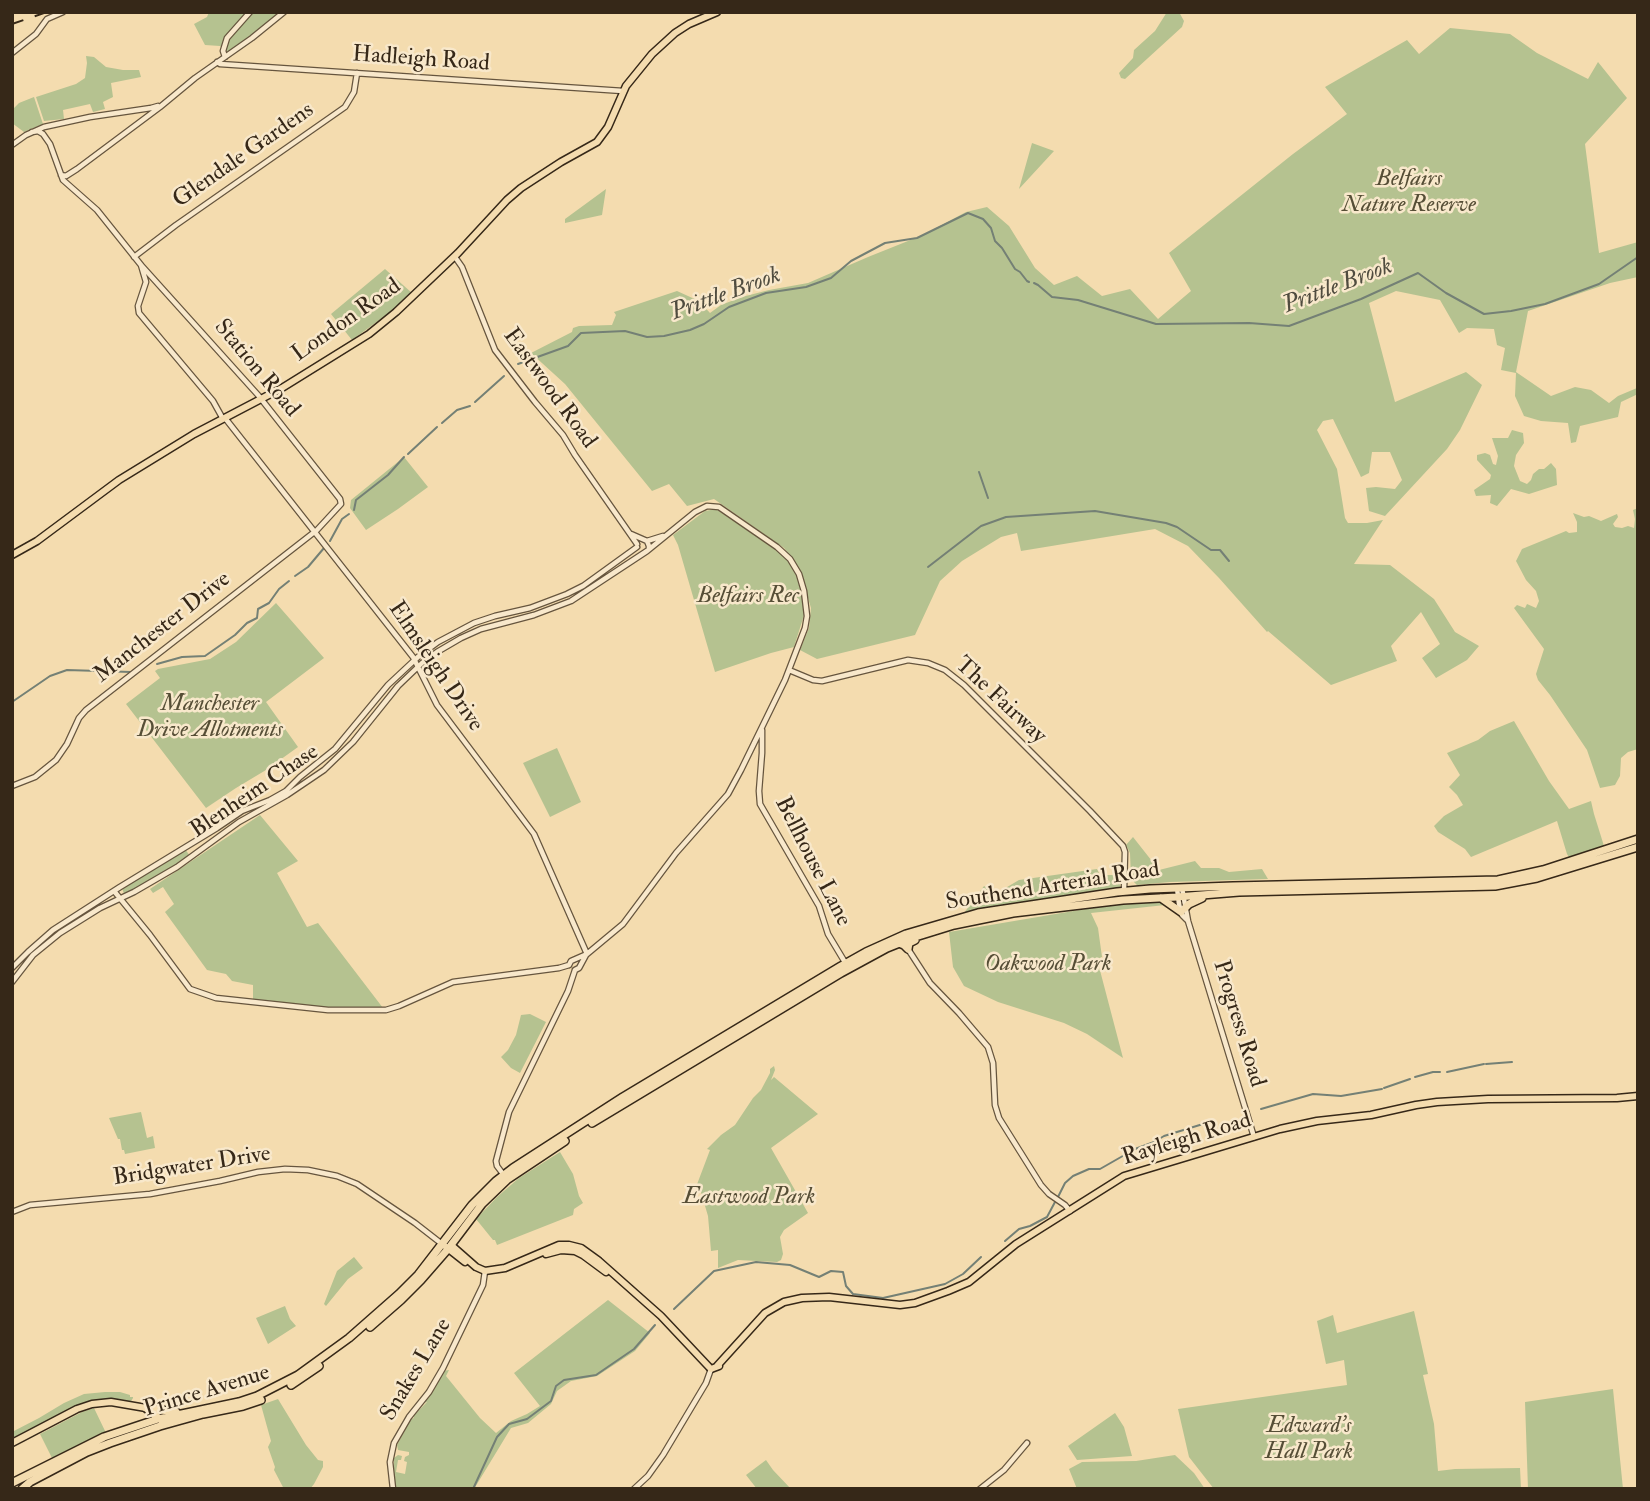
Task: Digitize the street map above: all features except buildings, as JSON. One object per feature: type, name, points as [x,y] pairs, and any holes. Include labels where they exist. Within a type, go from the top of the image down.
[{"type":"highway","name":"Southend Arterial Road","points":[[847,966],[934,930],[972,920],[1055,907],[1158,898],[1179,892],[1499,880],[1543,870],[1638,839]]},
{"type":"highway","name":"Southend Arterial Road","points":[[448,1246],[467,1218],[518,1171],[679,1067],[880,945],[906,934],[978,913],[1150,889],[1209,895],[1495,886],[1538,878],[1638,848]]},
{"type":"highway","points":[[1128,891],[1126,894],[1130,895],[1231,893]]},
{"type":"highway","points":[[1158,898],[1183,910],[1189,904],[1209,895]]},
{"type":"highway","points":[[899,943],[908,949],[910,942],[931,934],[934,930]]},
{"type":"highway","name":"Southend Arterial Road","points":[[448,1246],[472,1205],[504,1175],[623,1097],[679,1067]]},
{"type":"highway","name":"Prince Avenue","points":[[12,1481],[104,1437],[158,1419],[239,1402],[285,1383],[365,1325],[448,1246]]},
{"type":"highway","name":"Prince Avenue","points":[[22,1489],[30,1482],[87,1452],[132,1434],[251,1403],[300,1380],[393,1307],[421,1280],[448,1246]]},
{"type":"highway","points":[[146,1408],[158,1419],[165,1421],[203,1414]]},
{"type":"highway","points":[[146,1408],[183,1413]]},
{"type":"main road","name":"London Road","points":[[12,555],[37,541],[119,480],[369,334],[455,257],[521,188],[597,142],[608,127],[623,91],[644,62],[675,33],[717,12]]},
{"type":"main road","name":"Rayleigh Road","points":[[714,1368],[765,1313],[776,1305],[807,1297],[829,1297],[904,1305],[960,1287],[1016,1244],[1124,1176],[1280,1129],[1437,1102],[1638,1096]]},
{"type":"main road","points":[[448,1246],[484,1272],[558,1251],[572,1250],[583,1255],[632,1291],[714,1368]]},
{"type":"main road","name":"Prince Avenue","points":[[12,1443],[92,1404],[111,1402],[146,1408]]},
{"type":"street","points":[[12,53],[32,38],[47,19],[64,12]]},
{"type":"street","points":[[225,57],[223,51],[227,38],[250,12]]},
{"type":"street","points":[[60,174],[65,176],[77,169],[285,12]]},
{"type":"street","name":"Hadleigh Road","points":[[217,62],[623,91]]},
{"type":"street","name":"Glendale Gardens","points":[[134,257],[345,107],[354,92],[357,73]]},
{"type":"street","points":[[12,145],[44,127],[111,113],[155,108],[165,102]]},
{"type":"street","points":[[135,111],[142,112],[147,117]]},
{"type":"street","points":[[53,125],[47,130],[48,141],[60,174],[66,183],[97,210],[149,278]]},
{"type":"street","points":[[32,132],[41,132],[48,141]]},
{"type":"street","points":[[72,187],[68,180],[77,169]]},
{"type":"street","name":"Eastwood Road","points":[[455,257],[462,267],[495,350],[563,435],[640,551],[647,551]]},
{"type":"street","name":"Station Road","points":[[149,278],[261,399],[340,499]]},
{"type":"street","name":"Elmsleigh Drive","points":[[149,278],[138,310],[213,401],[224,419],[414,660],[437,705],[538,842],[587,954]]},
{"type":"street","name":"Manchester Drive","points":[[12,786],[35,778],[56,760],[68,744],[76,722],[86,710],[314,531],[341,506],[340,499]]},
{"type":"street","points":[[647,551],[701,509],[715,506],[727,511],[778,547],[795,566],[804,591],[807,616],[789,670]]},
{"type":"street","name":"Eastwood Road","points":[[630,534],[645,540]]},
{"type":"street","points":[[647,551],[649,546],[645,540],[667,534]]},
{"type":"street","name":"Blenheim Chase","points":[[13,966],[52,930],[242,811],[286,791],[300,776],[335,749],[388,685],[438,642],[474,623],[530,608],[567,594],[645,540]]},
{"type":"street","name":"Blenheim Chase","points":[[12,982],[33,955],[60,933],[100,908],[177,867],[239,822],[324,770],[353,742],[389,696],[437,652],[470,633],[534,615],[571,601],[647,551]]},
{"type":"street","name":"The Fairway","points":[[789,670],[822,681],[908,660],[928,663],[945,670],[964,685],[1121,843],[1125,852],[1124,879],[1128,891]]},
{"type":"street","name":"Bellhouse Lane","points":[[789,670],[762,725],[759,791],[762,808],[819,905],[828,934],[847,966]]},
{"type":"street","points":[[571,963],[587,954],[623,923],[677,851],[723,800],[760,739]]},
{"type":"street","points":[[751,750],[760,751]]},
{"type":"street","points":[[114,891],[190,989],[216,998],[328,1010],[386,1010],[453,982],[559,968],[578,961],[568,991],[509,1112],[496,1161],[504,1175]]},
{"type":"street","name":"Progress Road","points":[[1179,892],[1254,1137]]},
{"type":"street","points":[[908,949],[930,983],[988,1047],[993,1063],[994,1100],[998,1114],[1035,1177],[1047,1192],[1067,1206],[1070,1212]]},
{"type":"street","points":[[577,968],[587,954]]},
{"type":"street","points":[[571,963],[570,968],[577,968]]},
{"type":"street","points":[[13,966],[20,969]]},
{"type":"street","name":"Bridgwater Drive","points":[[12,1212],[30,1205],[136,1196],[258,1172],[296,1169],[320,1172],[353,1182],[448,1246]]},
{"type":"street","name":"Snakes Lane","points":[[393,1489],[390,1462],[394,1443],[443,1368],[483,1285],[484,1272]]},
{"type":"street","points":[[634,1489],[659,1461],[714,1368]]},
{"type":"street","points":[[980,1489],[1004,1469],[1027,1443]]},
{"type":"green space","points":[[209,12],[280,12],[260,30],[230,51],[226,51],[220,46],[205,45],[194,24],[207,17]]},
{"type":"green space","points":[[1167,12],[1179,12],[1184,21],[1182,27],[1125,79],[1121,78],[1119,73],[1133,58],[1134,50],[1155,31]]},
{"type":"green space","name":"Belfairs Nature Reserve","points":[[1450,28],[1510,34],[1537,53],[1588,79],[1598,62],[1627,98],[1585,144],[1599,253],[1638,242],[1638,277],[1610,283],[1528,311],[1516,372],[1551,396],[1575,387],[1591,390],[1609,403],[1637,388],[1638,394],[1621,402],[1618,417],[1580,426],[1576,442],[1571,443],[1568,423],[1541,421],[1524,416],[1515,396],[1516,373],[1501,370],[1505,348],[1497,345],[1494,329],[1467,328],[1459,333],[1440,300],[1396,291],[1369,303],[1395,402],[1466,372],[1482,385],[1460,430],[1447,449],[1385,516],[1369,511],[1366,488],[1395,489],[1402,480],[1390,452],[1372,452],[1369,473],[1361,477],[1333,419],[1323,421],[1317,430],[1337,469],[1348,523],[1383,520],[1354,564],[1390,565],[1434,599],[1455,632],[1479,646],[1467,660],[1436,678],[1422,658],[1440,644],[1421,612],[1391,646],[1397,661],[1331,685],[1267,632],[1188,546],[1155,529],[1021,551],[1017,533],[1001,537],[962,561],[940,581],[915,635],[817,659],[800,650],[809,628],[811,608],[799,568],[784,548],[714,499],[687,506],[669,484],[652,491],[565,384],[531,353],[572,332],[573,328],[612,325],[616,315],[614,312],[677,291],[699,301],[710,313],[721,305],[742,297],[808,283],[923,235],[966,212],[987,207],[1009,226],[1035,268],[1054,285],[1077,276],[1102,296],[1130,289],[1158,319],[1191,291],[1169,253],[1347,114],[1325,87],[1407,40],[1419,54]]},
{"type":"green space","points":[[86,56],[94,57],[106,67],[139,70],[141,77],[111,83],[113,97],[103,102],[105,109],[93,112],[90,104],[63,110],[64,119],[44,121],[36,97],[76,84],[85,78]]},
{"type":"green space","points":[[34,97],[43,124],[24,132],[12,123],[12,110],[19,103]]},
{"type":"green space","points":[[1032,143],[1054,151],[1019,189]]},
{"type":"green space","points":[[606,189],[602,215],[565,223],[565,219]]},
{"type":"green space","points":[[385,269],[412,293],[352,340],[331,314]]},
{"type":"green space","points":[[1512,430],[1523,433],[1524,443],[1516,455],[1514,466],[1520,481],[1527,484],[1533,474],[1551,463],[1556,469],[1557,485],[1529,494],[1511,489],[1497,506],[1490,503],[1491,495],[1476,496],[1474,490],[1490,479],[1491,475],[1477,460],[1477,455],[1490,455],[1496,465],[1498,456],[1492,438],[1508,438]]},
{"type":"green space","points":[[404,457],[428,487],[366,530],[350,508],[351,500]]},
{"type":"green space","points":[[1638,508],[1638,749],[1621,758],[1620,776],[1615,785],[1600,788],[1587,750],[1538,680],[1536,674],[1544,649],[1514,608],[1517,605],[1525,608],[1527,604],[1536,608],[1539,601],[1536,591],[1526,580],[1516,561],[1522,549],[1566,531],[1577,532],[1573,513],[1601,521],[1617,514],[1613,524],[1615,527],[1634,528],[1633,510]]},
{"type":"green space","name":"Belfairs Rec","points":[[716,509],[783,554],[797,572],[805,612],[794,647],[715,672],[673,535],[705,511]]},
{"type":"green space","name":"Manchester Drive Allotments","points":[[276,603],[324,658],[266,702],[298,747],[206,808],[126,704],[160,678],[155,671],[210,659],[236,642]]},
{"type":"green space","points":[[1514,721],[1549,781],[1569,809],[1591,801],[1604,846],[1569,857],[1557,821],[1471,857],[1465,849],[1438,832],[1434,826],[1444,816],[1463,805],[1449,787],[1460,775],[1447,753]]},
{"type":"green space","points":[[557,748],[581,802],[550,817],[523,763]]},
{"type":"green space","points":[[260,815],[298,861],[277,873],[307,927],[318,923],[383,1008],[350,1011],[253,1002],[253,985],[232,981],[226,974],[207,970],[165,912],[174,904],[163,887],[153,893],[150,889]]},
{"type":"green space","points":[[1133,837],[1159,870],[1195,861],[1201,868],[1219,868],[1229,872],[1262,869],[1268,879],[1137,885],[1131,879],[1130,853],[1126,845]]},
{"type":"green space","points":[[185,849],[190,856],[124,894],[122,888]]},
{"type":"green space","points":[[1097,869],[1100,875],[1121,875],[1120,888],[964,913],[984,886],[997,893],[1019,880]]},
{"type":"green space","name":"Oakwood Park","points":[[1158,899],[1166,903],[1165,905],[1091,913],[1098,928],[1102,957],[1097,959],[1123,1058],[1087,1034],[1064,1023],[998,1002],[964,986],[953,967],[949,932]]},
{"type":"green space","points":[[530,1014],[546,1022],[520,1073],[501,1057],[516,1035],[521,1015]]},
{"type":"green space","name":"Eastwood Park","points":[[774,1066],[771,1080],[774,1077],[818,1114],[771,1148],[808,1213],[784,1230],[780,1237],[783,1254],[781,1260],[738,1260],[718,1268],[718,1250],[711,1251],[708,1216],[700,1189],[696,1187],[710,1150],[707,1149],[735,1125],[761,1090]]},
{"type":"green space","points":[[141,1112],[147,1138],[153,1136],[155,1148],[125,1154],[109,1118]]},
{"type":"green space","points":[[560,1152],[573,1174],[583,1203],[574,1209],[573,1215],[497,1245],[476,1219],[519,1178]]},
{"type":"green space","points":[[354,1257],[363,1268],[348,1279],[326,1306],[324,1304],[337,1271]]},
{"type":"green space","points":[[608,1300],[650,1333],[635,1351],[597,1376],[571,1381],[557,1391],[551,1404],[528,1423],[511,1428],[474,1489],[394,1489],[394,1458],[402,1456],[401,1460],[398,1460],[396,1472],[405,1474],[407,1462],[404,1461],[409,1455],[409,1452],[398,1450],[397,1445],[413,1416],[427,1402],[421,1404],[431,1393],[443,1371],[449,1370],[446,1376],[480,1418],[496,1433],[511,1421],[540,1406],[514,1373]]},
{"type":"green space","points":[[285,1306],[296,1326],[268,1344],[256,1318]]},
{"type":"green space","name":"Edward's Hall Park","points":[[1414,1311],[1428,1374],[1423,1375],[1434,1424],[1438,1471],[1520,1468],[1521,1489],[1214,1489],[1189,1457],[1178,1409],[1347,1385],[1344,1360],[1326,1364],[1317,1321],[1333,1315],[1337,1333]]},
{"type":"green space","points":[[1613,1389],[1623,1489],[1528,1489],[1525,1402]]},
{"type":"green space","points":[[120,1392],[133,1398],[130,1403],[105,1400],[12,1441],[12,1432],[64,1403],[84,1394]]},
{"type":"green space","points":[[278,1399],[306,1445],[318,1460],[323,1461],[323,1467],[310,1489],[284,1489],[274,1470],[268,1447],[271,1441],[261,1405]]},
{"type":"green space","points":[[94,1408],[106,1433],[52,1458],[40,1434]]},
{"type":"green space","points":[[1115,1413],[1124,1427],[1132,1456],[1077,1460],[1068,1446]]},
{"type":"green space","points":[[1175,1455],[1194,1473],[1205,1489],[1077,1489],[1069,1469],[1082,1462],[1136,1461]]},
{"type":"green space","points":[[766,1460],[791,1489],[757,1489],[746,1475]]},
{"type":"waterway","name":"Prittle Brook","points":[[518,364],[568,346],[581,333],[625,331],[647,337],[690,330],[729,307],[766,293],[806,287],[831,278],[851,261],[885,243],[917,238],[968,213],[983,219],[991,228],[995,241],[1015,269],[1029,282]]},
{"type":"waterway","name":"Prittle Brook","points":[[1034,283],[1052,297],[1078,300],[1156,324],[1249,323],[1289,326],[1361,299],[1418,273],[1446,293],[1484,314],[1511,311],[1545,304],[1599,284],[1638,257]]},
{"type":"waterway","name":"Prittle Brook","points":[[475,402],[504,376]]},
{"type":"waterway","name":"Prittle Brook","points":[[442,423],[457,410],[470,406]]},
{"type":"waterway","name":"Prittle Brook","points":[[408,454],[437,427]]},
{"type":"waterway","name":"Prittle Brook","points":[[354,510],[356,500],[388,475],[404,457]]},
{"type":"waterway","points":[[979,472],[988,498]]},
{"type":"waterway","points":[[928,567],[981,526],[1006,517],[1095,511],[1177,527],[1211,550],[1220,550],[1229,561]]},
{"type":"waterway","name":"Prittle Brook","points":[[330,541],[342,519],[349,514]]},
{"type":"waterway","name":"Prittle Brook","points":[[295,576],[308,567],[324,548]]},
{"type":"waterway","name":"Prittle Brook","points":[[157,664],[182,657],[205,656],[257,618],[258,609],[269,603],[289,581]]},
{"type":"waterway","name":"Prittle Brook","points":[[12,702],[50,676],[67,670],[131,672]]},
{"type":"waterway","points":[[1486,1064],[1512,1062]]},
{"type":"waterway","points":[[1447,1072],[1484,1064]]},
{"type":"waterway","points":[[1415,1077],[1440,1072]]},
{"type":"waterway","points":[[1384,1088],[1410,1079]]},
{"type":"waterway","points":[[1261,1109],[1313,1094],[1341,1096],[1382,1089]]},
{"type":"waterway","points":[[1058,1197],[1065,1183],[1073,1176],[1089,1169],[1100,1169],[1164,1136],[1203,1124]]},
{"type":"waterway","points":[[1005,1241],[1019,1229],[1047,1217],[1055,1202]]},
{"type":"waterway","points":[[674,1309],[714,1271],[756,1262],[790,1265],[819,1277],[831,1271],[843,1272],[846,1286],[853,1294],[883,1298],[945,1284],[963,1274],[981,1257]]},
{"type":"waterway","points":[[473,1489],[497,1437],[509,1424],[527,1419],[551,1401],[556,1386],[564,1380],[596,1375],[634,1349],[655,1325]]},
{"type":"railway","points":[[12,24],[47,12]]}]
